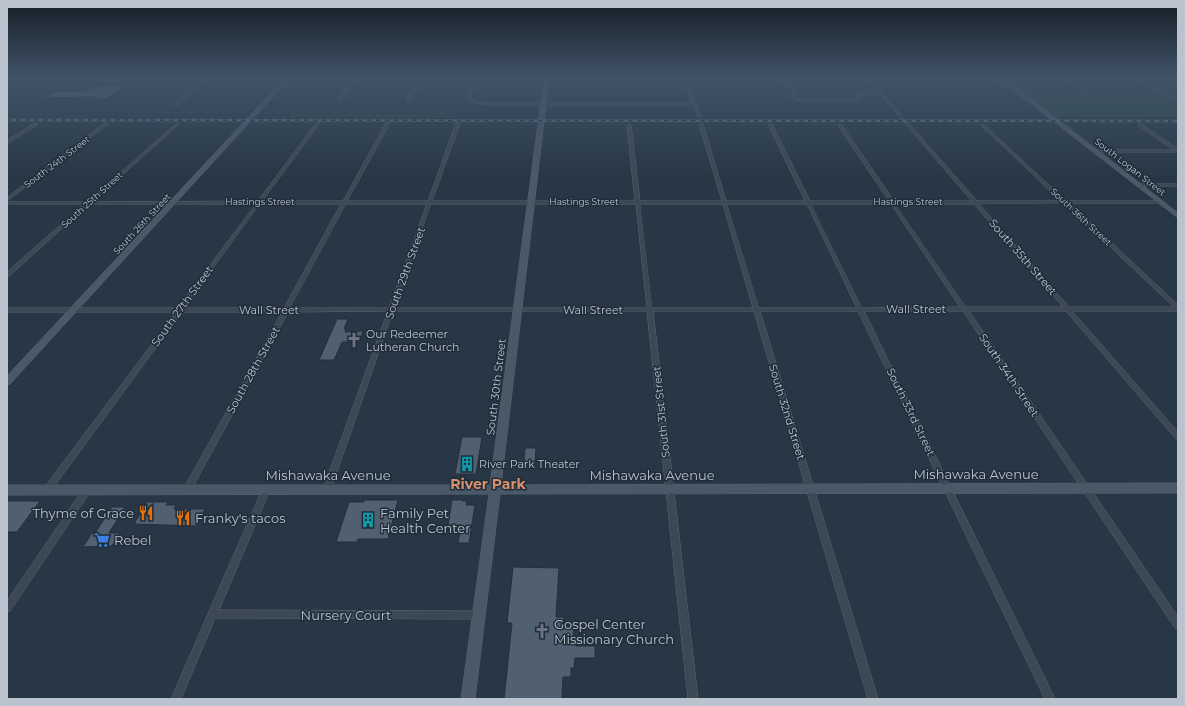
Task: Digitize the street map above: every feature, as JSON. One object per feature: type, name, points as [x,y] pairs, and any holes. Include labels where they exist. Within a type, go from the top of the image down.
[{"type":"street","name":"South 26th Street","points":[[7,382],[258,111]]},
{"type":"street","name":"South 30th Street","points":[[468,699],[543,111]]},
{"type":"street","points":[[697,111],[699,116]]},
{"type":"street","name":"South 35th Street","points":[[897,111],[1178,437]]},
{"type":"street","name":"South Logan Street","points":[[1044,111],[1178,216]]},
{"type":"street","name":"South 27th Street","points":[[47,490],[318,123]]},
{"type":"street","name":"South 28th Street","points":[[187,490],[388,123]]},
{"type":"street","name":"South 29th Street","points":[[327,490],[458,123]]},
{"type":"street","points":[[7,143],[36,124]]},
{"type":"street","name":"South 24th Street","points":[[7,201],[106,124]]},
{"type":"street","name":"South 25th Street","points":[[7,275],[177,124]]},
{"type":"street","name":"South 32nd Street","points":[[701,124],[873,699]]},
{"type":"street","name":"South 33rd Street","points":[[770,124],[1050,699]]},
{"type":"street","name":"South 31st Street","points":[[630,125],[693,699]]},
{"type":"street","name":"South 34th Street","points":[[840,125],[1178,626]]},
{"type":"street","name":"South 36th Street","points":[[983,125],[1178,309]]},
{"type":"street","points":[[1140,126],[1178,151]]},
{"type":"street","points":[[1096,151],[1178,151]]},
{"type":"street","points":[[1141,187],[1178,185]]},
{"type":"street","points":[[1141,187],[1178,189]]},
{"type":"street","name":"Hastings Street","points":[[7,201],[88,203],[1160,202]]},
{"type":"street","name":"Wall Street","points":[[7,310],[1178,309]]},
{"type":"street","name":"Mishawaka Avenue","points":[[7,490],[1178,488]]},
{"type":"street","points":[[7,608],[87,490]]},
{"type":"street","points":[[176,699],[266,490]]},
{"type":"street","name":"Nursery Court","points":[[213,614],[479,615]]},
{"type":"green space","points":[[1048,111],[1178,111],[1178,117],[1056,117]]},
{"type":"green space","points":[[445,112],[457,117],[289,117],[291,114],[429,114]]},
{"type":"building","name":"Our Redeemer Lutheran Church","points":[[337,319],[348,319],[344,329],[346,329],[345,332],[363,331],[360,342],[342,342],[334,360],[319,360]]},
{"type":"building","name":"River Park Theater","points":[[462,437],[482,437],[476,474],[455,474]]},
{"type":"building","points":[[525,448],[536,448],[535,465],[529,465],[524,460]]},
{"type":"building","name":"Family Pet Health Center","points":[[364,500],[398,500],[388,539],[358,539],[357,542],[336,542],[349,502],[364,502]]},
{"type":"building","points":[[452,500],[463,500],[462,501],[467,501],[466,505],[475,505],[469,543],[458,543],[461,525],[448,525]]},
{"type":"building","points":[[7,501],[40,501],[17,532],[7,532]]},
{"type":"building","points":[[147,502],[168,502],[166,505],[176,505],[174,509],[205,509],[196,526],[134,524]]},
{"type":"building","points":[[112,507],[125,507],[109,533],[120,533],[112,546],[83,547],[92,533],[95,533]]},
{"type":"building","name":"Gospel Center Missionary Church","points":[[513,567],[559,568],[556,617],[564,617],[564,626],[574,626],[573,636],[576,636],[576,646],[595,646],[595,658],[575,658],[574,668],[571,668],[571,677],[563,677],[562,699],[504,699],[512,623],[507,623]]},
{"type":"railway","points":[[7,120],[1178,121]]},
{"type":"place","name":"Our Redeemer Lutheran Church","points":[[354,340]]},
{"type":"place","name":"River Park Theater","points":[[467,464]]},
{"type":"place","name":"Thyme of Grace","points":[[146,513]]},
{"type":"place","name":"Franky's tacos","points":[[183,518]]},
{"type":"place","name":"Family Pet Health Center","points":[[368,520]]},
{"type":"place","name":"Rebel","points":[[102,540]]},
{"type":"place","name":"Gospel Center Missionary Church","points":[[542,631]]},
{"type":"district","name":"River Park","points":[[488,484]]}]
